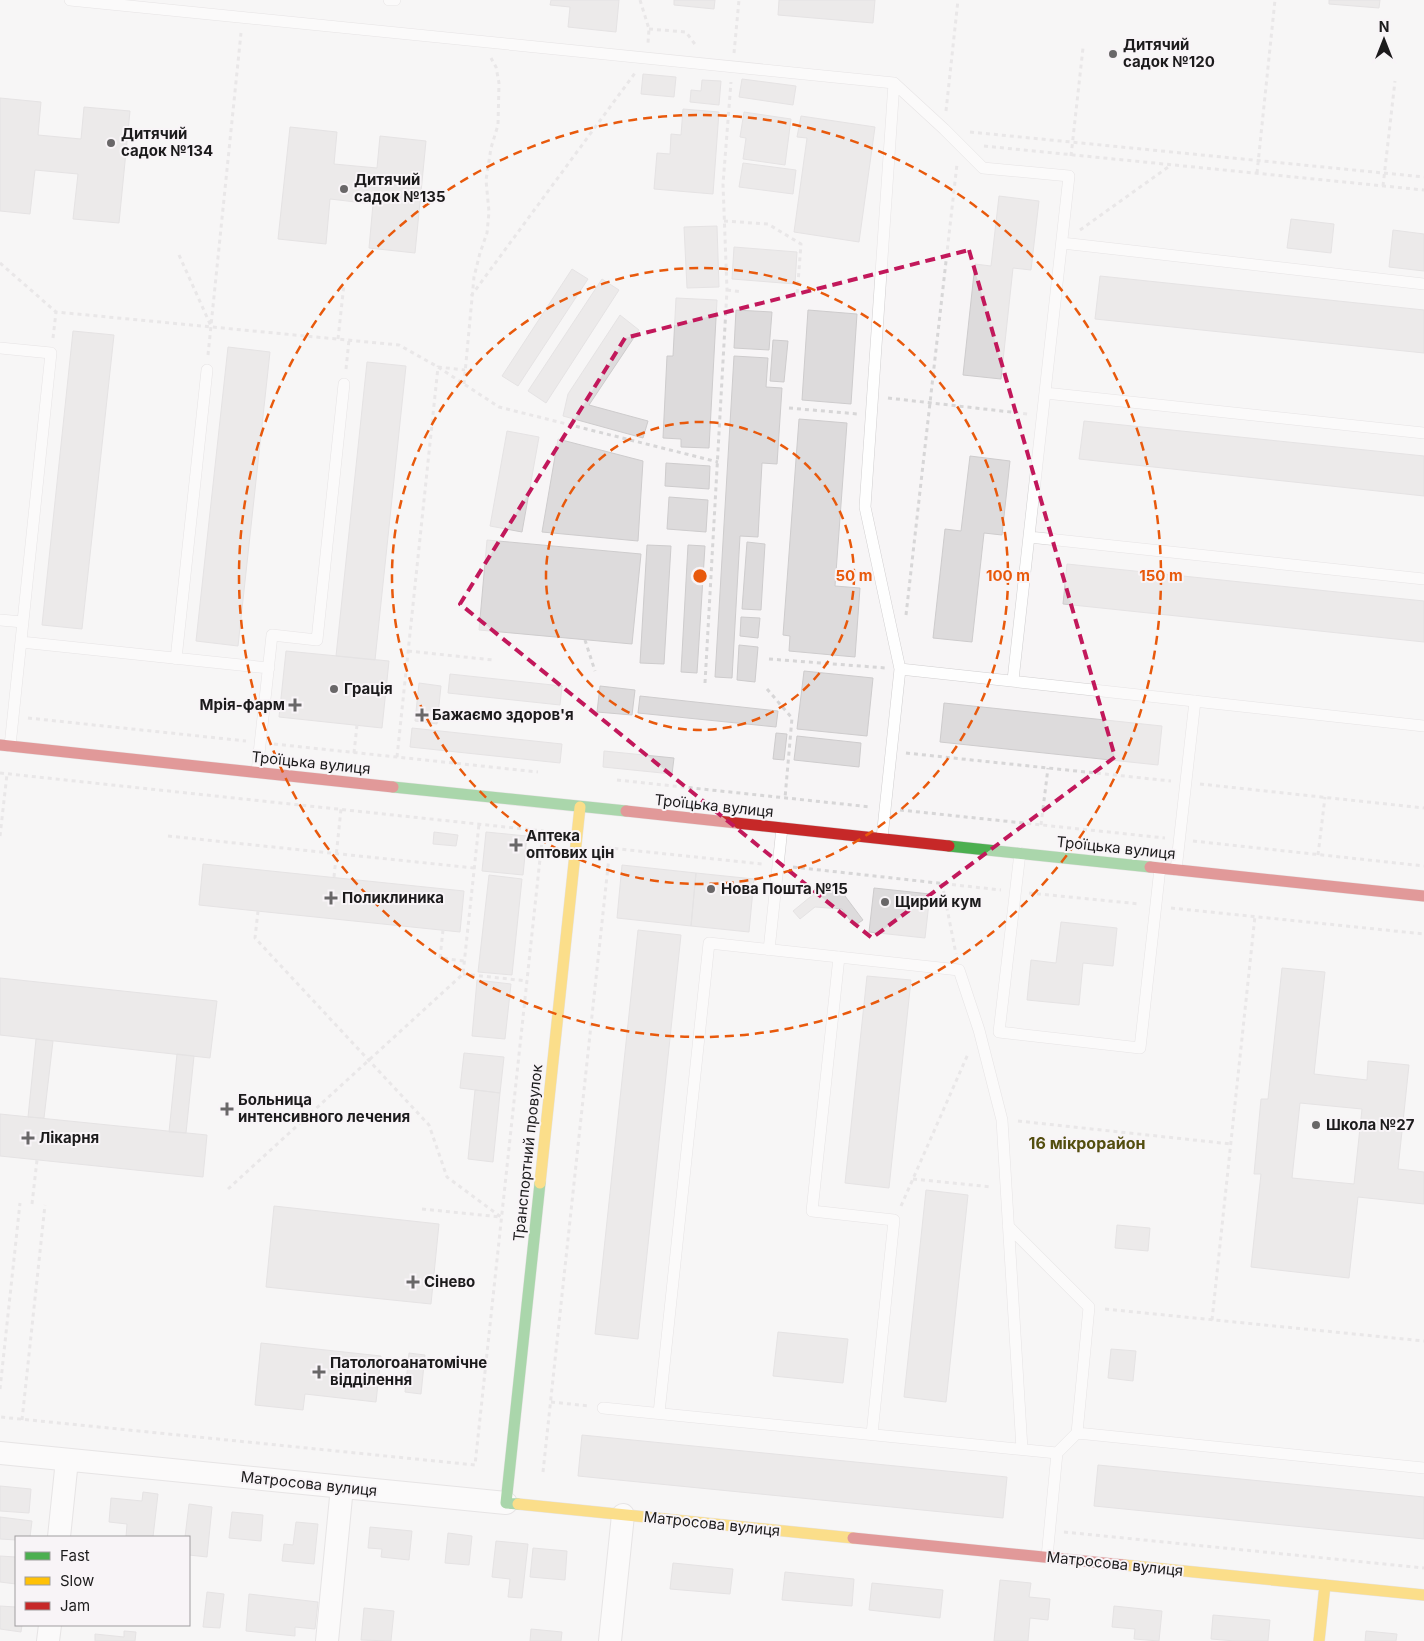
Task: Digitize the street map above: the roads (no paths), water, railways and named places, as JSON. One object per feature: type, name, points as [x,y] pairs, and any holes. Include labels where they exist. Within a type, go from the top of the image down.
[{"type":"street","name":"Троїцька вулиця","points":[[5,746],[1424,896]]},
{"type":"street","name":"Транспортний провулок","points":[[506,1503],[580,807]]},
{"type":"street","name":"Матросова вулиця","points":[[0,1453],[1424,1595]]},
{"type":"street","points":[[59,1536],[67,1460]]},
{"type":"street","points":[[327,1641],[342,1487]]},
{"type":"street","points":[[610,1641],[623,1515]]},
{"type":"street","points":[[1319,1641],[1325,1585]]},
{"type":"street","points":[[48,1641],[50,1626]]},
{"type":"lane","points":[[70,0],[894,83],[983,168],[1069,176],[1012,680]]},
{"type":"lane","points":[[389,0],[394,0]]},
{"type":"lane","points":[[882,838],[900,669],[864,507],[894,83]]},
{"type":"lane","points":[[1062,243],[1424,284]]},
{"type":"lane","points":[[0,348],[52,354],[13,717],[5,746]]},
{"type":"lane","points":[[176,659],[207,370]]},
{"type":"lane","points":[[257,772],[272,635],[317,640],[344,384]]},
{"type":"lane","points":[[1045,393],[1424,433]]},
{"type":"lane","points":[[1029,538],[1424,579]]},
{"type":"lane","points":[[0,620],[23,622]]},
{"type":"lane","points":[[21,642],[269,668]]},
{"type":"lane","points":[[900,669],[1424,726]]},
{"type":"lane","points":[[1176,870],[1195,701]]},
{"type":"lane","points":[[769,950],[782,828]]},
{"type":"lane","points":[[1020,853],[1000,1032],[1140,1048],[1160,868]]},
{"type":"lane","points":[[660,1413],[710,943],[959,970],[979,1030],[1002,1120],[1022,1449]]},
{"type":"lane","points":[[839,957],[812,1211],[894,1220],[872,1434]]},
{"type":"lane","points":[[1008,1226],[1089,1307],[1077,1433],[1057,1453],[1047,1558]]},
{"type":"lane","points":[[602,1408],[1057,1453]]},
{"type":"lane","points":[[1077,1433],[1424,1468]]},
{"type":"place","name":"Дитячий садок №120","points":[[1113,54]]},
{"type":"place","name":"Дитячий садок №134","points":[[111,143]]},
{"type":"place","name":"Дитячий садок №135","points":[[344,189]]},
{"type":"place","name":"Грація","points":[[334,689]]},
{"type":"place","name":"Мрія-фарм","points":[[295,705]]},
{"type":"place","name":"Бажаємо здоров'я","points":[[422,715]]},
{"type":"place","name":"Аптека оптових цін","points":[[516,845]]},
{"type":"place","name":"Нова Пошта №15","points":[[711,889]]},
{"type":"place","name":"Поликлиника","points":[[331,898]]},
{"type":"place","name":"Щирий кум","points":[[885,902]]},
{"type":"place","name":"Больница интенсивного лечения","points":[[227,1109]]},
{"type":"place","name":"Школа №27","points":[[1316,1125]]},
{"type":"place","name":"Лікарня","points":[[28,1138]]},
{"type":"place","name":"Сінево","points":[[413,1282]]},
{"type":"place","name":"Патологоанатомічне відділення","points":[[319,1372]]},
{"type":"district","name":"16 мікрорайон","points":[[1087,1143]]}]
